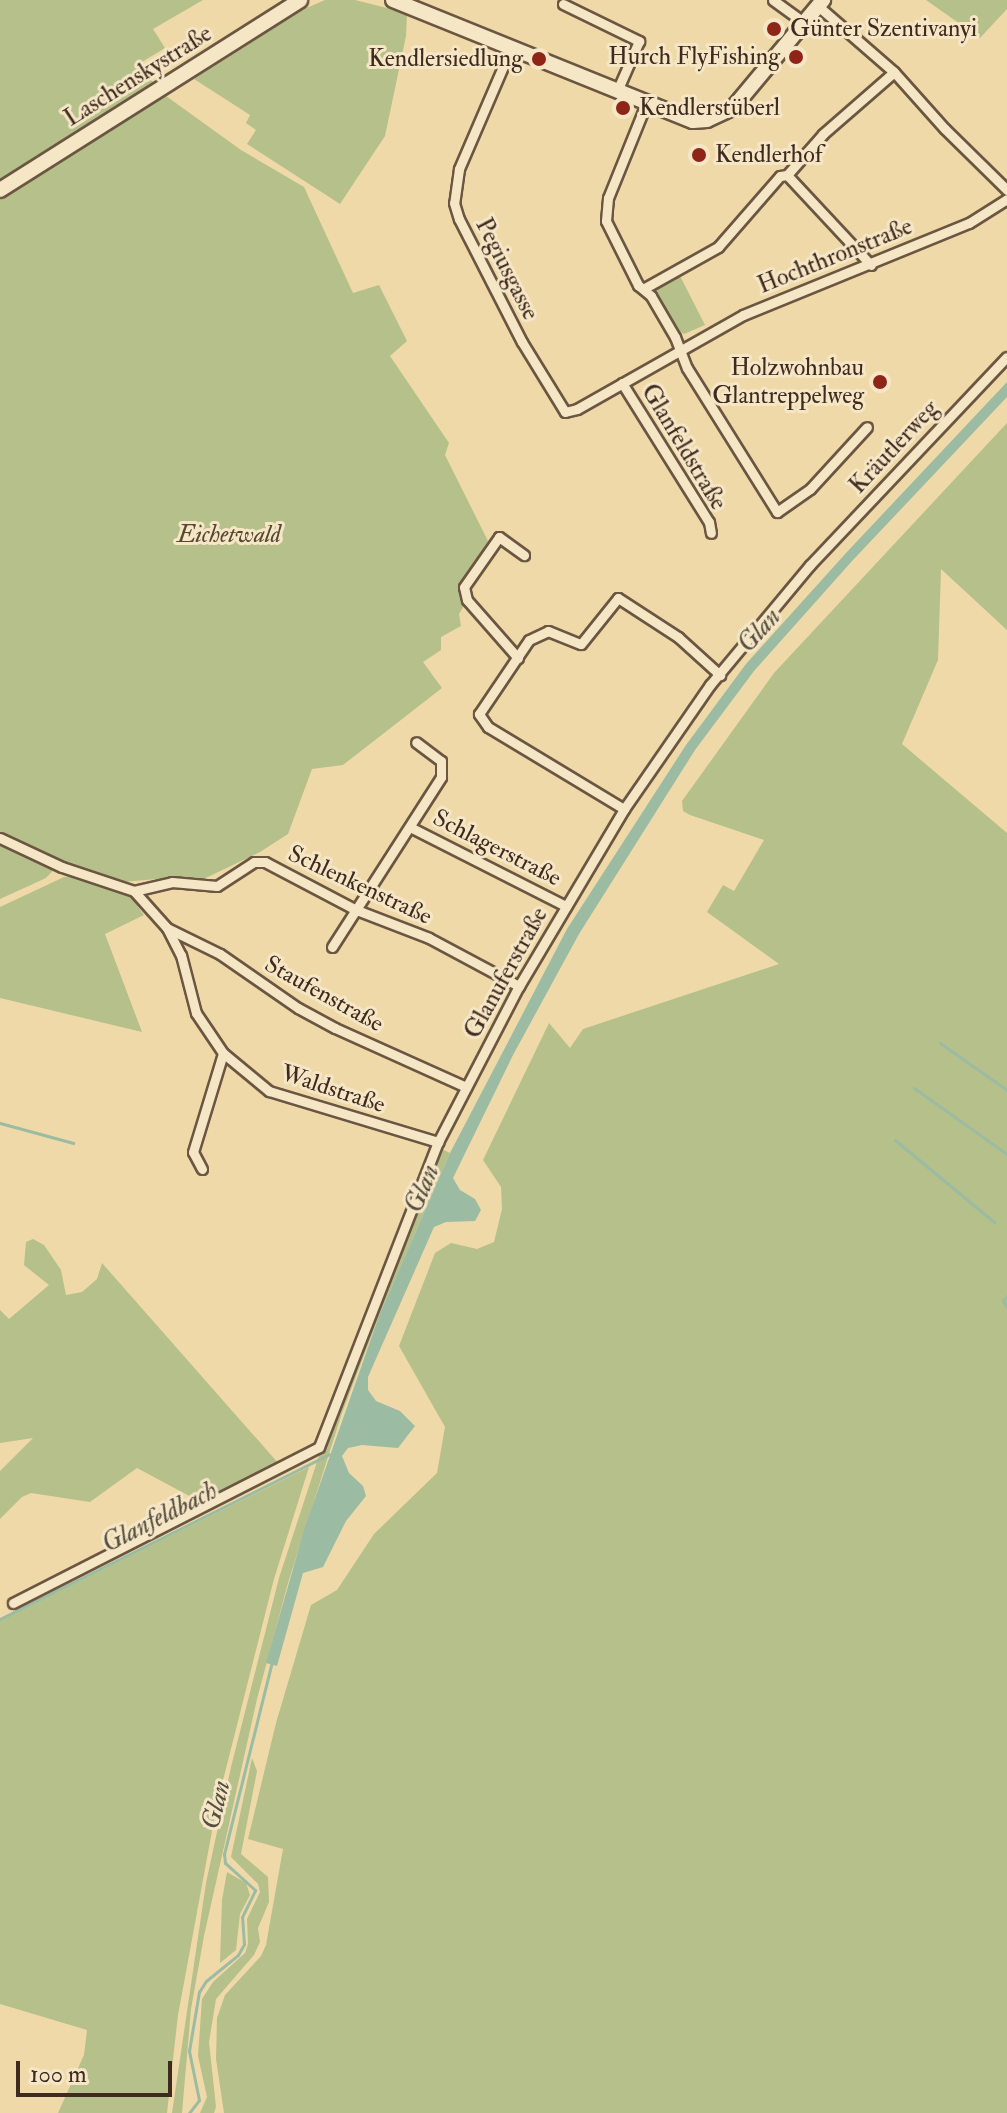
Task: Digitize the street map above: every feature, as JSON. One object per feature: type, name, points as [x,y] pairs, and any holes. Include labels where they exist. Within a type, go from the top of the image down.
[{"type":"street","name":"Laschenskystraße","points":[[0,190],[300,0]]},
{"type":"street","points":[[393,0],[693,121],[722,115],[733,108],[821,3],[894,72],[945,129],[1007,190]]},
{"type":"street","points":[[773,0],[803,22]]},
{"type":"street","points":[[563,4],[639,41],[617,91]]},
{"type":"street","name":"Pegiusgasse","points":[[511,48],[459,169],[454,203],[459,219],[522,342],[565,412]]},
{"type":"street","points":[[643,289],[718,247],[780,176],[787,175],[823,134],[894,72]]},
{"type":"street","name":"Glanfeldstraße","points":[[646,104],[617,172],[605,215],[638,285],[675,337],[678,350],[777,512],[810,489],[867,427]]},
{"type":"street","points":[[787,175],[871,265]]},
{"type":"street","name":"Hochthronstraße","points":[[678,350],[747,313],[969,223],[1007,199]]},
{"type":"street","name":"Glanfeldstraße","points":[[565,412],[678,350]]},
{"type":"street","name":"Kräutlerweg","points":[[810,565],[1007,357]]},
{"type":"street","name":"Glanfeldstraße","points":[[622,383],[709,522],[711,533]]},
{"type":"street","points":[[518,658],[467,600],[464,587],[499,537],[524,555]]},
{"type":"street","name":"Glanuferstraße","points":[[13,1603],[319,1447],[438,1142],[519,986],[624,809],[720,675],[810,565]]},
{"type":"street","points":[[624,809],[488,727],[479,714],[518,658],[539,632],[548,631],[581,644],[618,598],[678,637],[720,675]]},
{"type":"street","points":[[332,947],[443,772],[441,761],[416,742]]},
{"type":"street","name":"Schlagerstraße","points":[[410,827],[566,906]]},
{"type":"street","name":"Waldstraße","points":[[0,838],[62,867],[134,891],[167,928],[181,955],[196,1013],[223,1053],[276,1095],[438,1142]]},
{"type":"street","name":"Schlenkenstraße","points":[[134,891],[172,882],[217,886],[254,862],[265,862],[354,909],[429,938],[519,986]]},
{"type":"street","name":"Staufenstraße","points":[[167,928],[220,954],[298,1008],[335,1028],[466,1087]]},
{"type":"street","points":[[202,1169],[193,1152],[223,1053]]},
{"type":"green space","name":"Eichetwald","points":[[0,0],[203,0],[153,29],[165,48],[137,65],[166,96],[241,150],[304,187],[353,293],[379,285],[407,341],[390,356],[449,443],[445,455],[488,541],[459,589],[466,602],[459,614],[461,626],[441,637],[441,650],[423,662],[442,688],[343,765],[312,769],[288,834],[260,852],[193,884],[157,879],[122,882],[61,862],[46,878],[0,899]]},
{"type":"green space","points":[[325,0],[355,0],[407,13],[406,36],[385,136],[340,204],[247,144],[256,130],[246,123],[250,115],[194,79],[302,10]]},
{"type":"green space","points":[[926,0],[1007,0],[1007,9],[980,38]]},
{"type":"green space","points":[[678,272],[705,325],[684,334],[676,329],[654,288]]},
{"type":"green space","points":[[1007,423],[1007,630],[941,569],[938,660],[902,744],[1007,833],[1007,2113],[224,2113],[216,2059],[217,2018],[225,1995],[261,1956],[266,1945],[283,1849],[248,1839],[276,1723],[311,1605],[337,1590],[374,1534],[437,1473],[445,1427],[399,1346],[435,1253],[451,1243],[477,1249],[494,1242],[502,1209],[501,1187],[483,1160],[549,1023],[570,1048],[583,1029],[779,964],[707,912],[723,885],[734,891],[764,840],[690,815],[683,811],[682,801],[774,673]]},
{"type":"green space","points":[[80,876],[114,885],[133,900],[144,915],[105,934],[142,1032],[0,998],[0,907],[64,877]]},
{"type":"green space","points":[[440,1148],[450,1153],[379,1316],[342,1413],[288,1583],[257,1699],[204,1936],[191,2009],[182,2113],[172,2113],[206,1883],[231,1767],[279,1578],[331,1419]]},
{"type":"green space","points":[[33,1239],[44,1245],[61,1270],[66,1295],[82,1292],[97,1279],[102,1263],[279,1464],[208,1506],[137,1468],[90,1502],[31,1493],[22,1497],[0,1519],[0,1471],[33,1438],[0,1443],[0,1310],[9,1319],[49,1285],[24,1265],[26,1242]]},
{"type":"green space","points":[[309,1467],[274,1579],[217,1804],[178,2015],[167,2113],[58,2113],[84,2055],[87,2030],[0,2004],[0,1621]]},
{"type":"green space","points":[[252,1758],[257,1771],[241,1854],[268,1877],[269,1902],[258,1928],[260,1942],[254,1955],[216,1999],[209,2042],[216,2107],[214,2113],[200,2113],[207,2097],[198,2056],[202,1999],[213,1982],[245,1953],[248,1944],[247,1919],[260,1892],[258,1884],[231,1857]]},
{"type":"green space","points":[[227,1872],[246,1883],[250,1895],[240,1914],[236,1950],[220,1963],[222,1900]]},
{"type":"shaded area","points":[[1007,382],[1007,397],[853,560],[754,671],[695,750],[579,934],[513,1055],[453,1178],[460,1190],[475,1199],[481,1210],[475,1221],[446,1222],[434,1227],[368,1377],[368,1390],[376,1401],[400,1411],[415,1426],[398,1448],[362,1445],[348,1448],[342,1456],[349,1473],[363,1486],[366,1496],[346,1521],[323,1567],[303,1573],[277,1666],[266,1663],[305,1527],[379,1316],[450,1153],[567,929],[686,745],[746,664]]},
{"type":"waterway","points":[[940,1043],[1007,1090]]},
{"type":"waterway","points":[[914,1088],[1007,1154]]},
{"type":"waterway","points":[[0,1123],[73,1143]]},
{"type":"waterway","points":[[895,1140],[994,1222]]},
{"type":"waterway","points":[[1007,1296],[1003,1301],[1007,1307]]},
{"type":"waterway","name":"Glanfeldbach","points":[[0,1619],[329,1454]]},
{"type":"waterway","name":"Glan","points":[[189,2113],[199,2100],[189,2051],[199,1992],[206,1981],[238,1955],[244,1944],[242,1917],[255,1890],[225,1863],[224,1854],[272,1661]]},
{"type":"place","name":"Günter Szentivanyi","points":[[774,29]]},
{"type":"place","name":"Hurch FlyFishing","points":[[796,57]]},
{"type":"place","name":"Kendlersiedlung","points":[[539,59]]},
{"type":"place","name":"Kendlerstüberl","points":[[623,108]]},
{"type":"place","name":"Kendlerhof","points":[[699,155]]},
{"type":"place","name":"Holzwohnbau Glantreppelweg","points":[[880,382]]}]
